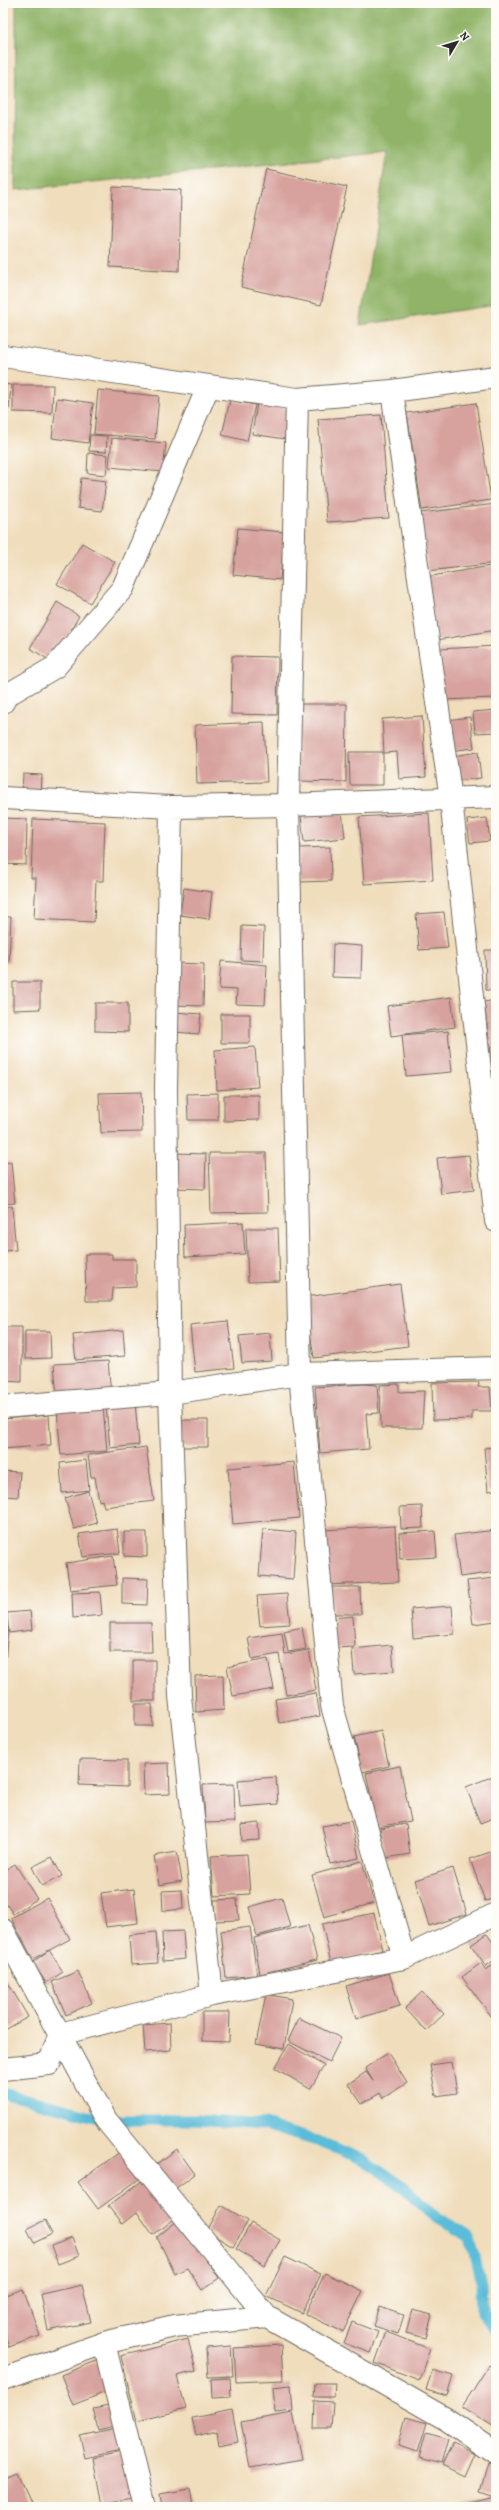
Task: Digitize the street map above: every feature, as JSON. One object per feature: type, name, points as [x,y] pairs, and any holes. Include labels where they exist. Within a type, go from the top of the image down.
[{"type":"street","points":[[3,356],[297,399],[392,391],[496,377]]},
{"type":"street","points":[[4,697],[55,667],[123,588],[208,387]]},
{"type":"street","points":[[392,391],[451,799],[496,1221]]},
{"type":"street","points":[[297,399],[288,806],[300,1374],[332,1706],[404,1958]]},
{"type":"street","points":[[3,798],[171,807],[288,806],[496,797]]},
{"type":"street","points":[[171,807],[166,1089],[170,1393],[180,1696],[212,1995]]},
{"type":"street","points":[[3,1407],[170,1393],[300,1374],[496,1368]]},
{"type":"street","points":[[60,2034],[212,1995],[404,1958],[496,1914]]},
{"type":"street","points":[[3,1930],[106,2120],[266,2317],[446,2419],[496,2453]]},
{"type":"street","points":[[3,2069],[50,2064],[60,2034]]},
{"type":"street","points":[[3,2379],[104,2343],[174,2326],[266,2317]]},
{"type":"street","points":[[104,2343],[144,2507]]},
{"type":"green space","points":[[16,3],[496,3],[496,305],[360,325],[387,152],[15,190]]},
{"type":"building","points":[[266,169],[347,187],[321,305],[241,287]]},
{"type":"building","points":[[113,187],[181,190],[179,271],[110,267]]},
{"type":"building","points":[[3,384],[11,385],[9,409],[3,409]]},
{"type":"building","points":[[13,385],[53,385],[52,413],[13,412]]},
{"type":"building","points":[[98,390],[159,396],[155,439],[94,434]]},
{"type":"building","points":[[57,398],[93,403],[88,443],[52,438]]},
{"type":"building","points":[[230,400],[255,405],[247,441],[222,435]]},
{"type":"building","points":[[257,403],[290,409],[285,439],[252,434]]},
{"type":"building","points":[[476,403],[491,500],[422,510],[407,413]]},
{"type":"building","points":[[381,415],[389,518],[327,522],[318,419]]},
{"type":"building","points":[[90,435],[107,436],[106,452],[89,451]]},
{"type":"building","points":[[112,438],[166,443],[163,472],[109,467]]},
{"type":"building","points":[[88,453],[108,455],[106,475],[87,473]]},
{"type":"building","points":[[81,478],[106,481],[102,511],[78,508]]},
{"type":"building","points":[[496,504],[496,563],[428,571],[420,513]]},
{"type":"building","points":[[238,528],[284,532],[280,580],[233,575]]},
{"type":"building","points":[[82,543],[115,562],[90,603],[57,584]]},
{"type":"building","points":[[496,565],[496,630],[437,640],[426,577]]},
{"type":"building","points":[[57,602],[79,616],[52,662],[30,648]]},
{"type":"building","points":[[496,646],[496,698],[442,700],[439,649]]},
{"type":"building","points":[[232,656],[278,657],[277,715],[231,714]]},
{"type":"building","points":[[298,704],[347,704],[346,782],[298,781]]},
{"type":"building","points":[[496,710],[496,732],[475,733],[473,712]]},
{"type":"building","points":[[422,716],[426,777],[399,779],[397,752],[384,753],[382,719]]},
{"type":"building","points":[[470,717],[474,748],[449,751],[446,720]]},
{"type":"building","points":[[264,722],[267,782],[197,784],[195,725]]},
{"type":"building","points":[[349,752],[383,752],[383,785],[350,785]]},
{"type":"building","points":[[478,752],[481,778],[456,781],[453,756]]},
{"type":"building","points":[[23,774],[42,775],[41,796],[22,794]]},
{"type":"building","points":[[342,812],[345,838],[304,842],[301,816]]},
{"type":"building","points":[[429,813],[433,880],[364,884],[359,817]]},
{"type":"building","points":[[3,818],[27,819],[26,865],[3,864]]},
{"type":"building","points":[[487,818],[490,841],[470,843],[467,820]]},
{"type":"building","points":[[33,819],[105,822],[103,881],[96,881],[94,922],[34,919],[36,878],[31,878]]},
{"type":"building","points":[[330,847],[331,881],[299,882],[299,848]]},
{"type":"building","points":[[492,884],[496,884],[496,932],[494,932]]},
{"type":"building","points":[[184,888],[212,892],[209,919],[180,915]]},
{"type":"building","points":[[444,912],[448,948],[419,950],[416,914]]},
{"type":"building","points":[[3,917],[11,917],[9,962],[3,962]]},
{"type":"building","points":[[242,926],[264,927],[263,961],[241,960]]},
{"type":"building","points":[[333,944],[362,946],[361,978],[332,977]]},
{"type":"building","points":[[485,950],[496,950],[496,990],[486,990]]},
{"type":"building","points":[[221,961],[267,965],[265,1005],[236,1004],[237,990],[219,989]]},
{"type":"building","points":[[173,963],[204,964],[203,1006],[172,1005]]},
{"type":"building","points":[[13,982],[40,982],[40,1009],[13,1010]]},
{"type":"building","points":[[451,997],[455,1027],[391,1036],[387,1006]]},
{"type":"building","points":[[496,1000],[496,1067],[493,1067],[484,1002]]},
{"type":"building","points":[[95,1003],[128,1003],[128,1032],[95,1031]]},
{"type":"building","points":[[174,1012],[201,1014],[199,1034],[173,1032]]},
{"type":"building","points":[[221,1014],[250,1014],[250,1043],[221,1043]]},
{"type":"building","points":[[448,1031],[452,1072],[406,1076],[402,1035]]},
{"type":"building","points":[[255,1047],[258,1087],[217,1090],[215,1050]]},
{"type":"building","points":[[141,1092],[142,1132],[101,1133],[99,1093]]},
{"type":"building","points":[[218,1093],[218,1120],[188,1120],[187,1094]]},
{"type":"building","points":[[224,1095],[259,1095],[259,1120],[224,1121]]},
{"type":"building","points":[[175,1153],[206,1154],[205,1189],[174,1188]]},
{"type":"building","points":[[209,1153],[266,1153],[268,1212],[211,1213]]},
{"type":"building","points":[[469,1155],[474,1190],[441,1194],[437,1158]]},
{"type":"building","points":[[11,1162],[15,1203],[3,1204],[3,1163]]},
{"type":"building","points":[[12,1206],[16,1250],[3,1251],[3,1207]]},
{"type":"building","points":[[243,1222],[245,1254],[185,1257],[184,1225]]},
{"type":"building","points":[[246,1228],[278,1228],[280,1281],[248,1282]]},
{"type":"building","points":[[85,1254],[112,1254],[112,1259],[136,1259],[136,1287],[113,1288],[112,1301],[86,1301]]},
{"type":"building","points":[[400,1284],[408,1346],[314,1358],[305,1297]]},
{"type":"building","points":[[228,1321],[234,1368],[195,1372],[190,1325]]},
{"type":"building","points":[[3,1327],[22,1327],[22,1382],[3,1381]]},
{"type":"building","points":[[123,1330],[125,1356],[76,1360],[73,1335]]},
{"type":"building","points":[[25,1331],[50,1331],[51,1358],[25,1359]]},
{"type":"building","points":[[270,1333],[272,1361],[242,1363],[239,1336]]},
{"type":"building","points":[[108,1361],[111,1395],[57,1398],[54,1364]]},
{"type":"building","points":[[479,1382],[478,1387],[490,1387],[492,1411],[472,1411],[472,1419],[433,1420],[432,1383]]},
{"type":"building","points":[[364,1384],[377,1385],[379,1413],[366,1414],[369,1449],[320,1453],[315,1387]]},
{"type":"building","points":[[399,1384],[399,1392],[424,1391],[422,1428],[381,1428],[380,1385]]},
{"type":"building","points":[[135,1403],[139,1445],[110,1448],[106,1406]]},
{"type":"building","points":[[103,1406],[107,1451],[61,1455],[57,1410]]},
{"type":"building","points":[[49,1415],[51,1445],[3,1449],[3,1419]]},
{"type":"building","points":[[180,1420],[208,1420],[208,1447],[181,1447]]},
{"type":"building","points":[[146,1447],[154,1501],[104,1507],[102,1500],[99,1501],[95,1477],[91,1477],[88,1455]]},
{"type":"building","points":[[496,1447],[496,1490],[488,1491],[484,1448]]},
{"type":"building","points":[[86,1460],[89,1490],[62,1493],[60,1463]]},
{"type":"building","points":[[294,1462],[299,1518],[233,1524],[228,1468]]},
{"type":"building","points":[[3,1471],[20,1472],[18,1497],[3,1496]]},
{"type":"building","points":[[88,1491],[97,1523],[74,1529],[65,1498]]},
{"type":"building","points":[[422,1506],[423,1528],[401,1529],[400,1507]]},
{"type":"building","points":[[395,1526],[398,1582],[325,1585],[323,1530]]},
{"type":"building","points":[[117,1529],[120,1553],[83,1557],[79,1534]]},
{"type":"building","points":[[263,1529],[296,1532],[293,1579],[259,1576]]},
{"type":"building","points":[[496,1530],[496,1572],[460,1577],[454,1535]]},
{"type":"building","points":[[435,1531],[437,1557],[400,1559],[399,1533]]},
{"type":"building","points":[[124,1532],[147,1532],[147,1557],[124,1556]]},
{"type":"building","points":[[113,1556],[117,1585],[70,1590],[66,1563]]},
{"type":"building","points":[[122,1578],[148,1579],[147,1605],[122,1604]]},
{"type":"building","points":[[496,1578],[496,1621],[473,1624],[467,1581]]},
{"type":"building","points":[[332,1587],[360,1587],[361,1614],[332,1614]]},
{"type":"building","points":[[100,1592],[102,1615],[73,1618],[72,1593]]},
{"type":"building","points":[[287,1594],[290,1624],[260,1626],[257,1596]]},
{"type":"building","points":[[452,1606],[454,1634],[413,1638],[411,1609]]},
{"type":"building","points":[[30,1611],[32,1630],[9,1633],[7,1613]]},
{"type":"building","points":[[353,1616],[355,1647],[335,1648],[333,1618]]},
{"type":"building","points":[[110,1623],[151,1623],[152,1652],[110,1652]]},
{"type":"building","points":[[3,1627],[8,1628],[5,1664],[3,1664]]},
{"type":"building","points":[[302,1627],[306,1649],[288,1652],[284,1631]]},
{"type":"building","points":[[282,1633],[285,1654],[309,1650],[316,1690],[286,1695],[279,1654],[252,1659],[248,1638]]},
{"type":"building","points":[[392,1645],[394,1671],[354,1674],[352,1649]]},
{"type":"building","points":[[268,1659],[274,1689],[233,1696],[227,1667]]},
{"type":"building","points":[[133,1660],[155,1660],[155,1701],[133,1701]]},
{"type":"building","points":[[223,1675],[224,1710],[196,1712],[195,1676]]},
{"type":"building","points":[[316,1693],[320,1716],[279,1723],[275,1699]]},
{"type":"building","points":[[135,1704],[152,1704],[153,1726],[135,1726]]},
{"type":"building","points":[[381,1731],[389,1766],[362,1772],[354,1737]]},
{"type":"building","points":[[80,1759],[127,1760],[127,1787],[79,1785]]},
{"type":"building","points":[[169,1763],[170,1794],[144,1795],[143,1764]]},
{"type":"building","points":[[400,1766],[411,1821],[377,1827],[366,1773]]},
{"type":"building","points":[[496,1775],[496,1817],[480,1823],[466,1787]]},
{"type":"building","points":[[276,1777],[278,1804],[240,1807],[238,1780]]},
{"type":"building","points":[[234,1784],[235,1822],[205,1823],[203,1785]]},
{"type":"building","points":[[351,1821],[359,1858],[330,1864],[322,1826]]},
{"type":"building","points":[[259,1823],[260,1840],[242,1841],[241,1825]]},
{"type":"building","points":[[406,1824],[410,1854],[385,1858],[380,1828]]},
{"type":"building","points":[[496,1850],[496,1898],[485,1901],[470,1859]]},
{"type":"building","points":[[177,1852],[182,1881],[159,1885],[154,1856]]},
{"type":"building","points":[[247,1854],[250,1894],[214,1896],[211,1856]]},
{"type":"building","points":[[52,1857],[62,1876],[42,1886],[32,1867]]},
{"type":"building","points":[[362,1861],[374,1903],[324,1917],[312,1875]]},
{"type":"building","points":[[15,1864],[37,1899],[13,1914],[3,1899],[3,1871]]},
{"type":"building","points":[[453,1868],[467,1914],[429,1926],[415,1880]]},
{"type":"building","points":[[134,1889],[138,1923],[106,1927],[101,1893]]},
{"type":"building","points":[[182,1890],[183,1909],[163,1911],[162,1891]]},
{"type":"building","points":[[47,1898],[70,1939],[33,1959],[11,1918]]},
{"type":"building","points":[[282,1898],[290,1927],[257,1936],[249,1907]]},
{"type":"building","points":[[237,1899],[239,1920],[215,1921],[214,1900]]},
{"type":"building","points":[[374,1913],[383,1950],[331,1963],[322,1924]]},
{"type":"building","points":[[308,1925],[317,1960],[260,1974],[254,1938]]},
{"type":"building","points":[[250,1927],[257,1975],[226,1978],[221,1931]]},
{"type":"building","points":[[183,1931],[185,1959],[163,1961],[162,1932]]},
{"type":"building","points":[[156,1932],[158,1963],[131,1965],[129,1935]]},
{"type":"building","points":[[487,1934],[496,1947],[496,1959],[486,1966],[471,1945]]},
{"type":"building","points":[[49,1950],[63,1972],[46,1983],[33,1962]]},
{"type":"building","points":[[481,1963],[486,1970],[496,1963],[495,2021],[462,1977]]},
{"type":"building","points":[[78,1971],[92,2003],[66,2015],[52,1982]]},
{"type":"building","points":[[389,1973],[400,2006],[356,2019],[346,1986]]},
{"type":"building","points":[[3,1974],[28,2017],[3,2031]]},
{"type":"building","points":[[422,1992],[444,2014],[426,2031],[405,2008]]},
{"type":"building","points":[[266,1994],[292,1999],[284,2049],[256,2044]]},
{"type":"building","points":[[202,2012],[230,2012],[229,2042],[202,2041]]},
{"type":"building","points":[[299,2018],[341,2038],[329,2062],[288,2041]]},
{"type":"building","points":[[170,2023],[171,2050],[145,2052],[143,2025]]},
{"type":"building","points":[[289,2044],[324,2066],[310,2089],[275,2068]]},
{"type":"building","points":[[388,2053],[407,2083],[383,2098],[380,2093],[362,2104],[348,2084],[366,2072],[373,2081],[365,2068]]},
{"type":"building","points":[[452,2062],[457,2093],[436,2096],[430,2065]]},
{"type":"building","points":[[177,2149],[195,2174],[171,2192],[153,2167]]},
{"type":"building","points":[[120,2152],[139,2179],[98,2209],[78,2182]]},
{"type":"building","points":[[143,2180],[173,2220],[153,2235],[137,2212],[122,2224],[108,2206]]},
{"type":"building","points":[[221,2205],[248,2221],[233,2247],[207,2231]]},
{"type":"building","points":[[45,2220],[52,2234],[34,2243],[27,2229]]},
{"type":"building","points":[[177,2221],[219,2278],[202,2290],[187,2268],[175,2274],[157,2237]]},
{"type":"building","points":[[251,2223],[280,2240],[265,2266],[236,2249]]},
{"type":"building","points":[[72,2238],[79,2256],[58,2264],[51,2246]]},
{"type":"building","points":[[285,2257],[321,2274],[302,2313],[266,2296]]},
{"type":"building","points":[[325,2273],[363,2291],[343,2332],[305,2314]]},
{"type":"building","points":[[82,2285],[91,2322],[48,2331],[41,2294]]},
{"type":"building","points":[[23,2289],[40,2336],[9,2347],[3,2330],[3,2296]]},
{"type":"building","points":[[380,2307],[404,2315],[398,2334],[374,2326]]},
{"type":"building","points":[[412,2310],[432,2315],[426,2338],[406,2333]]},
{"type":"building","points":[[352,2322],[378,2332],[370,2353],[344,2343]]},
{"type":"building","points":[[386,2332],[430,2349],[419,2380],[375,2363]]},
{"type":"building","points":[[188,2339],[196,2371],[177,2376],[186,2409],[137,2421],[121,2356]]},
{"type":"building","points":[[281,2345],[283,2380],[236,2382],[234,2348]]},
{"type":"building","points":[[231,2346],[233,2376],[208,2377],[206,2348]]},
{"type":"building","points":[[99,2360],[111,2390],[73,2405],[61,2375]]},
{"type":"building","points":[[489,2365],[496,2370],[496,2428],[462,2407]]},
{"type":"building","points":[[432,2370],[453,2376],[447,2396],[426,2390]]},
{"type":"building","points":[[230,2378],[231,2397],[212,2398],[211,2379]]},
{"type":"building","points":[[315,2383],[335,2383],[334,2397],[314,2397]]},
{"type":"building","points":[[291,2385],[293,2411],[275,2413],[273,2387]]},
{"type":"building","points":[[315,2401],[333,2402],[331,2429],[314,2429]]},
{"type":"building","points":[[119,2404],[123,2424],[98,2430],[93,2409]]},
{"type":"building","points":[[232,2410],[238,2442],[219,2446],[217,2431],[196,2436],[192,2418]]},
{"type":"building","points":[[293,2413],[302,2459],[250,2468],[241,2422]]},
{"type":"building","points":[[406,2417],[427,2423],[418,2452],[398,2446]]},
{"type":"building","points":[[120,2427],[125,2449],[85,2458],[80,2436]]},
{"type":"building","points":[[426,2433],[448,2439],[441,2464],[419,2458]]},
{"type":"building","points":[[453,2442],[474,2453],[464,2476],[442,2465]]},
{"type":"building","points":[[126,2451],[137,2498],[102,2505],[93,2458]]},
{"type":"building","points":[[488,2463],[496,2465],[496,2507],[457,2507],[495,2497],[480,2492]]},
{"type":"building","points":[[18,2473],[33,2507],[3,2507],[3,2479]]},
{"type":"building","points":[[190,2489],[193,2507],[162,2507],[160,2494]]},
{"type":"waterway","points":[[3,2093],[106,2120],[196,2120],[264,2125],[317,2141],[362,2159],[406,2189],[437,2218],[470,2237],[481,2283],[482,2312],[496,2330]]}]
